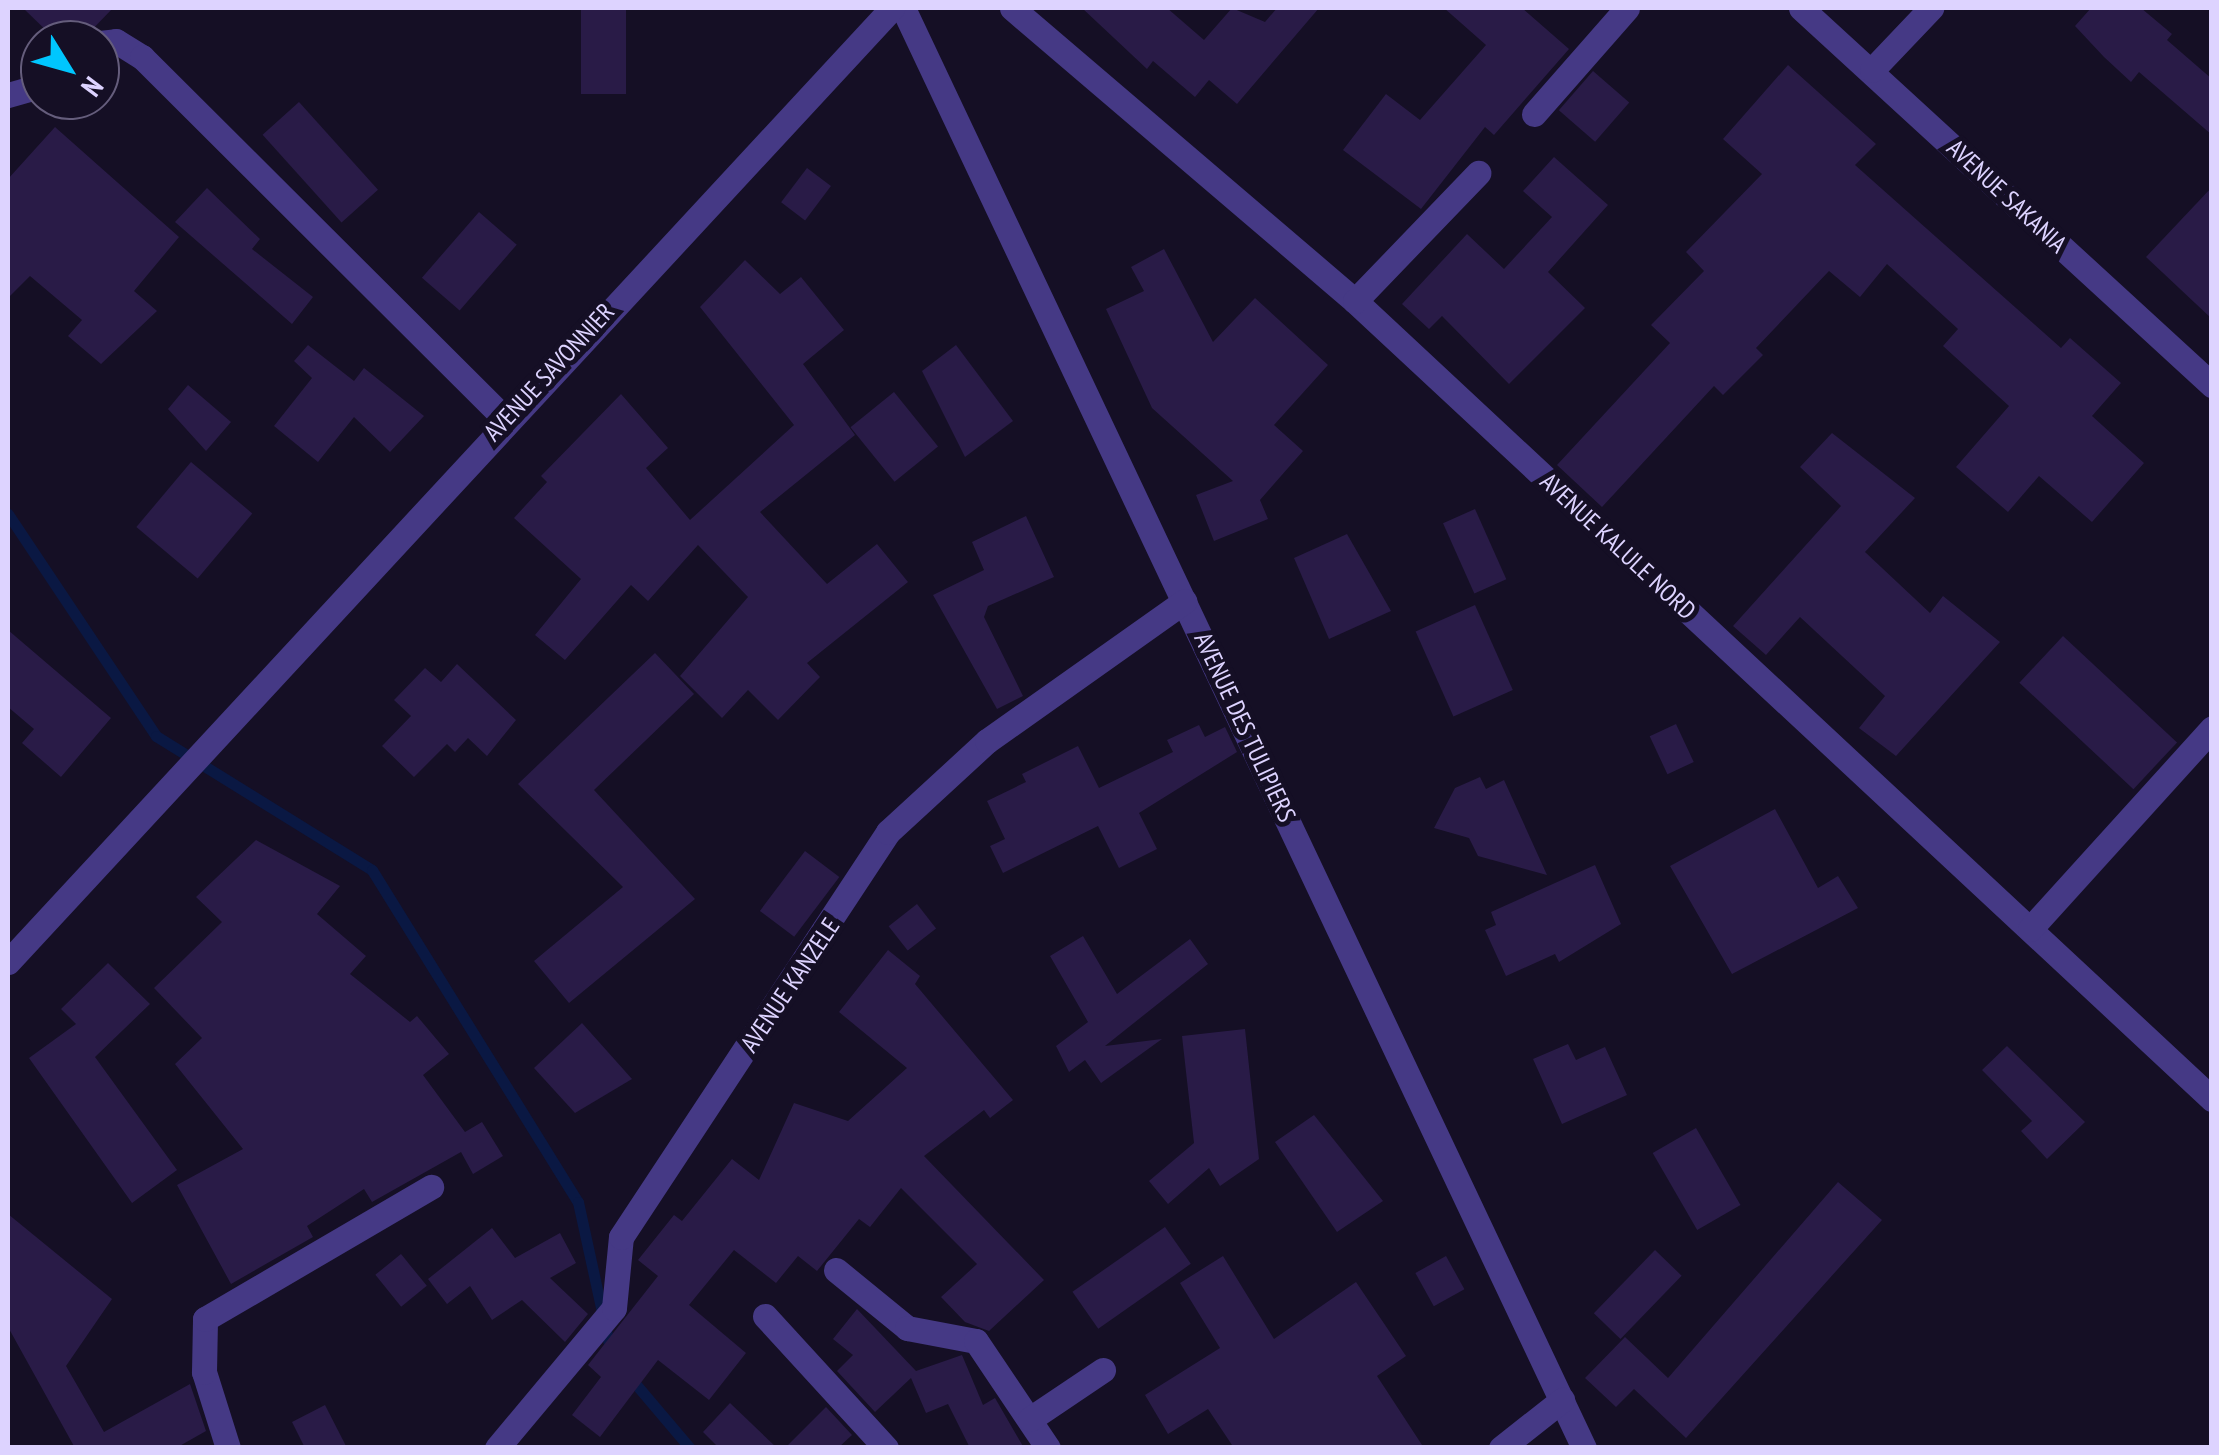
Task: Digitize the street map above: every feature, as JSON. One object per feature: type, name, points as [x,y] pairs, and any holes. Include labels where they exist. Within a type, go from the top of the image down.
[{"type":"street","name":"AVENUE SAVONNIER","points":[[8,962],[505,419],[892,8]]},
{"type":"street","name":"AVENUE DES TULIPIERS","points":[[903,8],[1584,1448]]},
{"type":"street","name":"AVENUE KALULE NORD","points":[[1012,8],[1355,302],[2212,1099]]},
{"type":"street","points":[[1534,114],[1627,8]]},
{"type":"street","name":"AVENUE SAKANIA","points":[[1801,8],[2212,386]]},
{"type":"street","points":[[1872,70],[1931,8]]},
{"type":"street","points":[[120,43],[142,57],[505,419]]},
{"type":"street","points":[[1355,302],[1478,173]]},
{"type":"street","name":"AVENUE KANZELE","points":[[497,1448],[609,1315],[622,1237],[888,832],[987,742],[1185,601]]},
{"type":"street","points":[[2030,929],[2212,728]]},
{"type":"street","points":[[228,1448],[204,1372],[205,1319],[431,1187]]},
{"type":"street","points":[[836,1270],[907,1328],[976,1341],[1048,1448]]},
{"type":"street","points":[[765,1316],[886,1448]]},
{"type":"street","points":[[1030,1418],[1103,1370]]},
{"type":"street","points":[[1501,1448],[1562,1400]]},
{"type":"building","points":[[23,8],[113,8],[101,20],[35,20]]},
{"type":"building","points":[[581,8],[626,8],[626,94],[581,94]]},
{"type":"building","points":[[1082,8],[1167,8],[1204,40],[1232,8],[1265,22],[1277,8],[1319,8],[1237,104],[1209,80],[1195,97],[1153,61],[1147,69]]},
{"type":"building","points":[[1444,8],[1522,8],[1569,49],[1494,135],[1485,127],[1421,209],[1343,150],[1386,94],[1420,120],[1486,45]]},
{"type":"building","points":[[2091,8],[2141,8],[2172,34],[2167,40],[2212,79],[2212,135],[2139,72],[2131,82],[2104,57],[2075,26]]},
{"type":"building","points":[[1788,65],[1876,144],[1855,165],[2061,348],[2070,338],[2121,383],[2092,416],[2144,463],[2092,522],[2039,476],[2008,512],[1956,467],[2009,406],[1943,346],[1958,329],[1887,264],[1860,297],[1829,271],[1756,348],[1763,355],[1723,395],[1714,386],[1602,507],[1557,465],[1670,343],[1651,325],[1704,271],[1686,252],[1762,174],[1723,139]]},
{"type":"building","points":[[1593,71],[1629,102],[1595,142],[1559,110]]},
{"type":"building","points":[[299,102],[378,190],[342,222],[263,135]]},
{"type":"building","points":[[55,127],[179,237],[134,291],[157,311],[101,364],[68,336],[82,320],[30,276],[8,298],[8,179]]},
{"type":"building","points":[[1554,157],[1608,205],[1548,272],[1585,308],[1509,384],[1442,316],[1429,329],[1402,304],[1467,234],[1504,269],[1552,217],[1523,191]]},
{"type":"building","points":[[807,168],[831,186],[805,220],[781,202]]},
{"type":"building","points":[[2212,187],[2212,319],[2146,257]]},
{"type":"building","points":[[207,188],[260,239],[252,249],[313,297],[292,324],[175,222]]},
{"type":"building","points":[[479,212],[517,245],[460,310],[422,278]]},
{"type":"building","points":[[1164,249],[1213,342],[1255,298],[1328,365],[1274,425],[1303,451],[1260,500],[1268,519],[1214,541],[1196,495],[1233,481],[1152,408],[1106,309],[1144,291],[1131,267]]},
{"type":"building","points":[[745,260],[780,294],[801,277],[844,330],[803,364],[855,435],[760,512],[827,584],[877,544],[908,582],[807,663],[820,677],[778,720],[748,690],[722,718],[680,676],[748,597],[698,545],[648,601],[631,585],[565,660],[535,635],[581,579],[514,518],[547,482],[541,476],[621,394],[668,448],[646,468],[690,520],[794,425],[700,307]]},
{"type":"building","points":[[308,345],[354,381],[364,368],[424,416],[390,452],[354,417],[318,462],[274,426],[312,378],[294,361]]},
{"type":"building","points":[[956,345],[1013,421],[965,457],[922,371]]},
{"type":"building","points":[[188,385],[231,422],[206,451],[168,409]]},
{"type":"building","points":[[894,392],[938,446],[895,482],[850,427]]},
{"type":"building","points":[[1832,433],[1915,498],[1865,552],[1930,613],[1943,596],[2000,642],[1896,756],[1859,728],[1885,696],[1800,617],[1766,655],[1733,626],[1841,506],[1800,467]]},
{"type":"building","points":[[191,462],[252,513],[198,579],[136,527]]},
{"type":"building","points":[[1475,509],[1506,579],[1474,594],[1443,523]]},
{"type":"building","points":[[1026,516],[1054,577],[988,606],[984,617],[1023,696],[997,709],[933,595],[984,570],[972,542]]},
{"type":"building","points":[[1347,534],[1391,611],[1329,639],[1294,558]]},
{"type":"building","points":[[1475,605],[1513,690],[1453,716],[1416,631]]},
{"type":"building","points":[[8,630],[111,718],[61,777],[22,743],[34,729],[8,707]]},
{"type":"building","points":[[2063,636],[2177,742],[2133,789],[2019,683]]},
{"type":"building","points":[[655,653],[694,694],[594,790],[695,899],[569,1003],[534,961],[623,887],[518,784]]},
{"type":"building","points":[[457,664],[516,720],[487,756],[468,738],[455,752],[447,744],[414,777],[382,746],[411,716],[394,700],[425,668],[441,682]]},
{"type":"building","points":[[1676,724],[1694,762],[1667,774],[1650,736]]},
{"type":"building","points":[[1199,725],[1205,737],[1225,727],[1237,752],[1139,813],[1157,849],[1119,868],[1098,826],[1003,873],[990,846],[1005,839],[987,801],[1026,782],[1022,774],[1078,746],[1099,788],[1173,752],[1167,740]]},
{"type":"building","points":[[1480,777],[1486,789],[1504,780],[1547,875],[1478,856],[1469,838],[1434,828],[1455,788]]},
{"type":"building","points":[[1775,809],[1818,888],[1838,876],[1858,908],[1732,974],[1670,866]]},
{"type":"building","points":[[256,840],[340,886],[317,914],[366,956],[350,974],[410,1022],[417,1016],[449,1054],[423,1075],[465,1132],[482,1122],[503,1156],[473,1174],[461,1152],[372,1202],[364,1189],[307,1226],[313,1237],[231,1284],[177,1185],[243,1149],[175,1064],[202,1038],[154,988],[222,922],[196,897]]},
{"type":"building","points":[[805,851],[839,877],[794,937],[760,911]]},
{"type":"building","points":[[1595,865],[1621,924],[1559,962],[1555,954],[1506,976],[1485,930],[1496,925],[1491,912]]},
{"type":"building","points":[[917,904],[936,928],[908,951],[889,926]]},
{"type":"building","points":[[1083,936],[1117,994],[1190,939],[1208,964],[1105,1046],[1162,1039],[1101,1083],[1085,1060],[1069,1072],[1056,1046],[1088,1022],[1050,956]]},
{"type":"building","points":[[888,950],[920,976],[915,984],[1013,1100],[990,1118],[984,1110],[924,1156],[1044,1280],[989,1331],[965,1322],[941,1297],[977,1264],[901,1188],[870,1227],[859,1219],[817,1271],[798,1256],[776,1283],[734,1250],[689,1305],[746,1353],[709,1400],[658,1360],[600,1437],[572,1415],[601,1377],[588,1365],[658,1276],[638,1260],[674,1215],[682,1221],[732,1159],[759,1180],[794,1103],[848,1121],[907,1068],[839,1012]]},
{"type":"building","points":[[108,963],[150,1004],[95,1057],[177,1170],[132,1203],[29,1058],[76,1024],[61,1009]]},
{"type":"building","points":[[582,1023],[632,1079],[575,1113],[534,1068]]},
{"type":"building","points":[[1245,1029],[1259,1159],[1220,1186],[1209,1168],[1168,1204],[1149,1181],[1194,1143],[1182,1036]]},
{"type":"building","points":[[1568,1044],[1576,1060],[1605,1047],[1627,1095],[1562,1124],[1533,1059]]},
{"type":"building","points":[[2007,1046],[2085,1122],[2047,1159],[2021,1131],[2032,1121],[1982,1070]]},
{"type":"building","points":[[1314,1115],[1383,1201],[1337,1232],[1275,1142]]},
{"type":"building","points":[[1696,1128],[1740,1205],[1697,1230],[1653,1153]]},
{"type":"building","points":[[1838,1182],[1882,1220],[1686,1438],[1634,1389],[1616,1407],[1585,1378],[1625,1337],[1668,1378]]},
{"type":"building","points":[[8,1214],[112,1299],[66,1366],[104,1432],[190,1384],[206,1431],[176,1448],[75,1448],[8,1327]]},
{"type":"building","points":[[1165,1227],[1191,1264],[1098,1329],[1072,1292]]},
{"type":"building","points":[[492,1228],[515,1258],[560,1233],[576,1263],[550,1278],[588,1314],[565,1342],[522,1300],[492,1320],[470,1286],[447,1304],[428,1279]]},
{"type":"building","points":[[1655,1250],[1682,1276],[1620,1339],[1594,1313]]},
{"type":"building","points":[[401,1254],[427,1286],[401,1307],[375,1275]]},
{"type":"building","points":[[1223,1256],[1274,1339],[1356,1282],[1406,1356],[1377,1376],[1424,1448],[1234,1448],[1208,1409],[1168,1434],[1145,1395],[1220,1348],[1180,1283]]},
{"type":"building","points":[[1446,1256],[1464,1289],[1434,1306],[1415,1273]]},
{"type":"building","points":[[857,1309],[916,1371],[962,1355],[983,1405],[995,1398],[1024,1448],[970,1448],[948,1404],[926,1413],[911,1378],[875,1412],[837,1371],[853,1355],[833,1339]]},
{"type":"building","points":[[730,1403],[777,1448],[719,1448],[703,1432]]},
{"type":"building","points":[[325,1405],[347,1448],[305,1448],[292,1422]]},
{"type":"building","points":[[826,1407],[852,1435],[838,1448],[785,1448]]},
{"type":"waterway","points":[[8,514],[156,736],[372,870],[578,1202],[611,1353]]},
{"type":"waterway","points":[[628,1375],[690,1448]]}]
